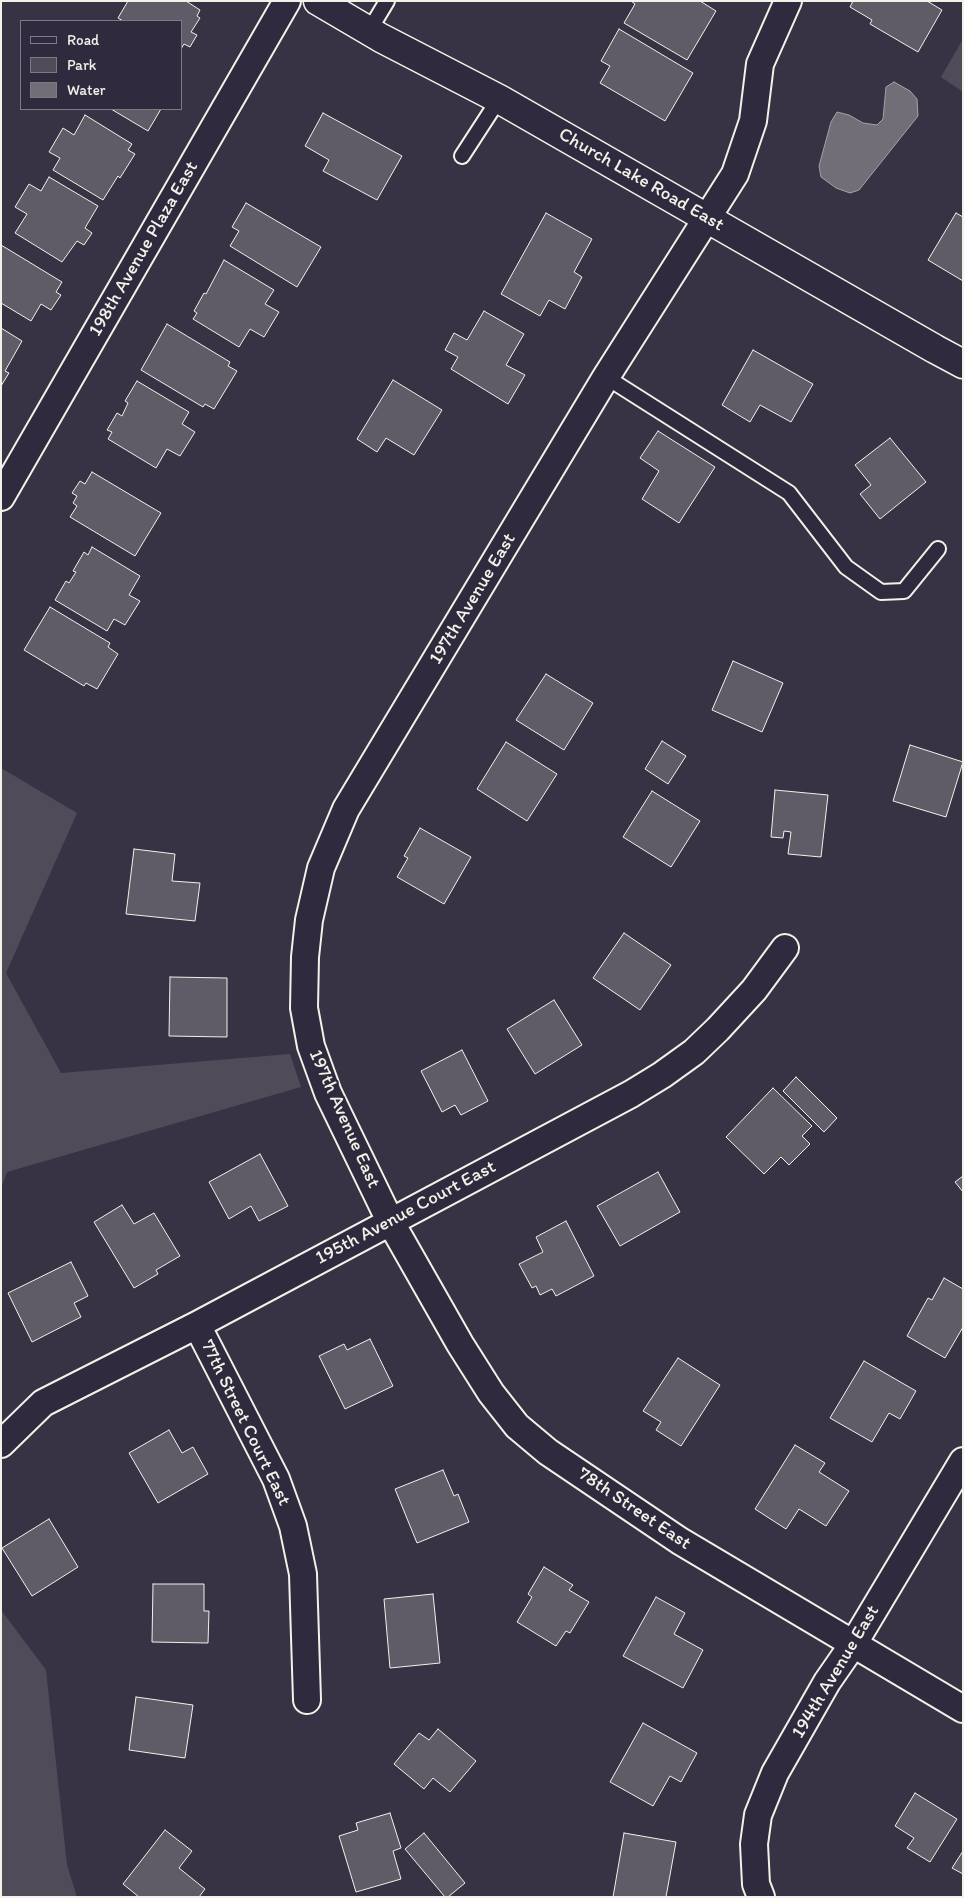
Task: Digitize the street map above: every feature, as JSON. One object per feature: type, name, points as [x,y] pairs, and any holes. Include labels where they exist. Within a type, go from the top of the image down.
[{"type":"street","name":"198th Avenue Plaza East","points":[[1,498],[287,1]]},
{"type":"street","name":"Church Lake Road East","points":[[318,1],[368,31],[499,99],[963,364]]},
{"type":"street","name":"197th Avenue East","points":[[390,1222],[328,1093],[312,1046],[304,1008],[305,958],[309,920],[321,868],[346,809],[606,377],[734,174],[753,120],[760,64],[788,1]]},
{"type":"street","name":"195th Avenue Court East","points":[[1,1444],[43,1403],[390,1222],[631,1094],[662,1075],[694,1052],[718,1029],[754,990],[785,948]]},
{"type":"street","name":"78th Street East","points":[[390,1222],[460,1344],[491,1393],[517,1426],[548,1452],[680,1541],[963,1709]]},
{"type":"street","name":"77th Street Court East","points":[[197,1324],[276,1479],[293,1526],[303,1574],[307,1700]]},
{"type":"street","name":"194th Avenue East","points":[[761,1897],[756,1884],[754,1844],[758,1815],[775,1773],[827,1682],[854,1643],[963,1461]]},
{"type":"lane","points":[[368,31],[387,1]]},
{"type":"lane","points":[[462,156],[499,99]]},
{"type":"lane","points":[[606,377],[789,493],[846,567],[881,592],[904,592],[938,549]]},
{"type":"green space","points":[[963,39],[963,92],[941,77]]},
{"type":"green space","points":[[1,768],[77,813],[6,973],[61,1073],[290,1054],[301,1087],[7,1172],[1,1188]]},
{"type":"green space","points":[[1,1610],[46,1670],[67,1865],[77,1897],[1,1897]]},
{"type":"water","points":[[894,82],[910,91],[917,99],[918,116],[859,190],[850,193],[836,188],[821,177],[819,166],[831,122],[837,112],[849,115],[863,123],[877,125],[883,119],[886,87]]},
{"type":"building","points":[[128,1],[186,1],[200,10],[197,16],[200,18],[191,32],[197,35],[190,47],[184,44],[182,47],[182,20],[121,20],[118,18]]},
{"type":"building","points":[[631,1],[700,1],[716,11],[687,60],[624,23],[635,4]]},
{"type":"building","points":[[853,1],[927,1],[942,10],[918,52],[870,24],[872,20],[850,7]]},
{"type":"building","points":[[619,29],[693,73],[665,121],[600,83],[610,66],[601,61]]},
{"type":"building","points":[[113,110],[160,110],[148,131]]},
{"type":"building","points":[[323,113],[402,156],[377,200],[323,171],[329,160],[305,146]]},
{"type":"building","points":[[85,115],[132,144],[128,150],[135,154],[103,200],[53,170],[60,158],[49,152],[63,128],[74,135]]},
{"type":"building","points":[[49,177],[98,206],[85,228],[92,233],[84,245],[77,241],[62,262],[15,233],[27,214],[15,207],[29,184],[41,191]]},
{"type":"building","points":[[246,203],[321,247],[297,287],[230,246],[239,231],[232,227]]},
{"type":"building","points":[[546,213],[592,239],[574,272],[582,277],[565,309],[549,300],[540,316],[501,294]]},
{"type":"building","points":[[956,213],[963,217],[963,281],[928,260]]},
{"type":"building","points":[[1,245],[62,282],[56,292],[61,295],[51,310],[41,304],[31,321],[1,303]]},
{"type":"building","points":[[224,260],[274,290],[265,304],[279,312],[264,337],[250,329],[239,347],[193,319],[197,313],[194,311],[204,293],[206,294]]},
{"type":"building","points":[[484,311],[524,334],[506,365],[525,375],[508,404],[451,369],[458,357],[445,350],[454,333],[467,340]]},
{"type":"building","points":[[167,324],[230,362],[228,366],[237,371],[214,409],[205,404],[203,407],[141,370]]},
{"type":"building","points":[[1,328],[22,341],[5,371],[9,373],[1,386]]},
{"type":"building","points":[[753,350],[813,384],[791,422],[760,405],[750,422],[722,405]]},
{"type":"building","points":[[393,380],[442,410],[414,455],[386,438],[377,452],[357,439]]},
{"type":"building","points":[[137,381],[189,412],[182,424],[195,432],[180,456],[167,449],[156,468],[108,439],[112,432],[107,430],[117,413],[122,416],[128,403],[125,401]]},
{"type":"building","points":[[658,431],[715,467],[679,523],[642,499],[659,471],[640,458]]},
{"type":"building","points":[[890,438],[926,482],[880,519],[860,494],[871,485],[855,465]]},
{"type":"building","points":[[92,472],[161,513],[135,556],[70,517],[77,506],[73,503],[77,496],[72,493],[80,481],[85,484]]},
{"type":"building","points":[[92,547],[140,576],[129,595],[140,601],[125,625],[114,619],[107,631],[55,600],[66,581],[69,583],[76,572],[73,571],[84,552],[88,555]]},
{"type":"building","points":[[50,607],[110,643],[108,647],[118,654],[97,689],[86,683],[84,686],[24,650]]},
{"type":"building","points":[[733,661],[783,683],[762,732],[712,710]]},
{"type":"building","points":[[546,674],[593,703],[564,750],[516,720]]},
{"type":"building","points":[[662,741],[686,756],[668,784],[645,769]]},
{"type":"building","points":[[506,742],[557,774],[527,821],[477,789]]},
{"type":"building","points":[[910,745],[963,762],[946,817],[893,801]]},
{"type":"building","points":[[775,790],[828,795],[821,857],[788,854],[791,832],[784,831],[783,838],[771,837]]},
{"type":"building","points":[[652,791],[700,821],[671,867],[623,837]]},
{"type":"building","points":[[420,828],[471,857],[444,904],[397,877],[408,858],[404,856]]},
{"type":"building","points":[[134,849],[175,854],[172,881],[200,883],[195,921],[126,914]]},
{"type":"building","points":[[624,933],[671,965],[640,1010],[593,978]]},
{"type":"building","points":[[170,977],[227,978],[227,1037],[169,1036]]},
{"type":"building","points":[[554,1000],[582,1045],[535,1074],[507,1029]]},
{"type":"building","points":[[462,1050],[488,1101],[461,1115],[455,1105],[442,1112],[421,1071]]},
{"type":"building","points":[[796,1077],[837,1118],[824,1132],[783,1091]]},
{"type":"building","points":[[773,1088],[812,1126],[802,1136],[810,1144],[789,1165],[781,1157],[764,1174],[726,1137]]},
{"type":"building","points":[[260,1154],[288,1206],[259,1221],[251,1206],[229,1219],[209,1182]]},
{"type":"building","points":[[658,1172],[680,1212],[620,1246],[597,1206]]},
{"type":"building","points":[[963,1176],[963,1192],[955,1182]]},
{"type":"building","points":[[122,1205],[134,1224],[154,1213],[180,1256],[156,1270],[158,1274],[134,1288],[94,1222]]},
{"type":"building","points":[[566,1221],[594,1276],[556,1296],[552,1289],[540,1295],[536,1286],[532,1288],[519,1264],[543,1252],[536,1237]]},
{"type":"building","points":[[71,1262],[88,1296],[74,1303],[81,1317],[32,1342],[8,1293]]},
{"type":"building","points":[[944,1278],[963,1289],[963,1327],[945,1358],[907,1336],[928,1298],[932,1300]]},
{"type":"building","points":[[370,1339],[393,1386],[345,1409],[319,1356],[344,1344],[347,1350]]},
{"type":"building","points":[[678,1358],[720,1385],[681,1446],[656,1430],[661,1422],[643,1411]]},
{"type":"building","points":[[864,1361],[916,1391],[900,1419],[889,1413],[872,1442],[830,1418]]},
{"type":"building","points":[[169,1430],[182,1453],[193,1447],[208,1474],[158,1503],[129,1453]]},
{"type":"building","points":[[795,1445],[825,1463],[819,1472],[849,1491],[826,1526],[799,1509],[786,1529],[755,1509]]},
{"type":"building","points":[[443,1470],[454,1496],[458,1494],[469,1522],[417,1543],[395,1489]]},
{"type":"building","points":[[49,1519],[78,1567],[32,1596],[2,1548]]},
{"type":"building","points":[[544,1567],[573,1585],[569,1590],[589,1602],[570,1633],[566,1631],[556,1646],[517,1622],[532,1597],[528,1594]]},
{"type":"building","points":[[153,1584],[204,1584],[204,1611],[209,1611],[208,1643],[152,1642]]},
{"type":"building","points":[[433,1594],[440,1663],[390,1668],[384,1599]]},
{"type":"building","points":[[656,1597],[685,1613],[674,1634],[703,1650],[683,1688],[623,1656]]},
{"type":"building","points":[[136,1697],[193,1705],[185,1758],[129,1750]]},
{"type":"building","points":[[643,1723],[697,1753],[681,1782],[670,1776],[653,1806],[610,1782]]},
{"type":"building","points":[[438,1729],[476,1761],[450,1792],[433,1778],[424,1789],[394,1764],[419,1733],[429,1740]]},
{"type":"building","points":[[915,1793],[957,1819],[930,1862],[907,1848],[914,1838],[895,1826]]},
{"type":"building","points":[[390,1813],[401,1848],[393,1851],[401,1879],[356,1892],[339,1836],[358,1830],[356,1823]]},
{"type":"building","points":[[165,1830],[192,1851],[179,1868],[205,1889],[199,1897],[139,1897],[123,1884]]},
{"type":"building","points":[[424,1833],[465,1883],[448,1897],[445,1897],[405,1849]]},
{"type":"building","points":[[624,1833],[676,1842],[666,1897],[613,1897]]},
{"type":"building","points":[[963,1851],[963,1874],[952,1868]]}]
